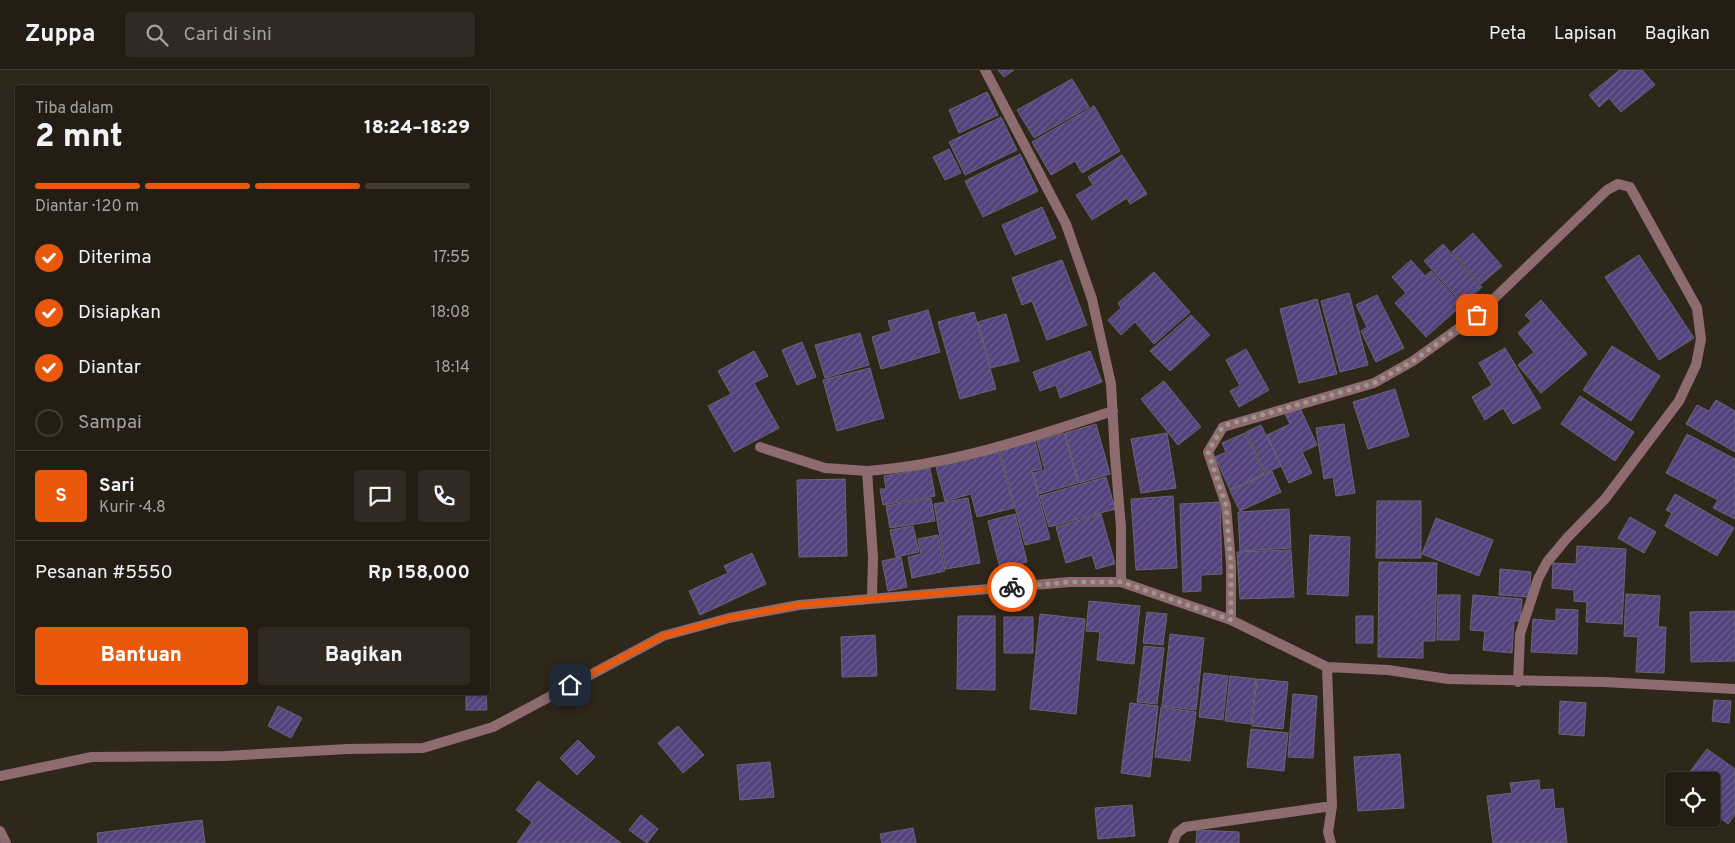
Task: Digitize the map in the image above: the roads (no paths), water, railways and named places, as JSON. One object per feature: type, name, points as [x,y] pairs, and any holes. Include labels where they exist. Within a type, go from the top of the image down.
[{"type":"street","points":[[985,70],[1066,224],[1092,299],[1111,384],[1122,527],[1122,582]]},
{"type":"street","points":[[1231,620],[1231,564],[1226,505],[1208,452],[1223,426],[1374,383],[1413,361],[1477,315],[1607,190],[1618,184],[1624,185],[1630,187],[1697,308],[1701,339],[1696,365],[1679,401],[1616,484],[1548,562],[1538,579],[1520,634],[1518,682]]},
{"type":"street","points":[[760,447],[826,468],[868,471],[896,469],[1026,439],[1113,411]]},
{"type":"street","points":[[868,471],[873,557],[872,598]]},
{"type":"street","points":[[0,776],[92,757],[225,756],[346,749],[423,748],[493,727],[663,636],[729,618],[799,605],[1041,584],[1122,582],[1231,620],[1327,667],[1388,670],[1448,679],[1518,682],[1604,682],[1735,688]]},
{"type":"street","points":[[1327,667],[1332,806],[1328,832],[1331,843]]},
{"type":"street","points":[[1173,843],[1177,833],[1185,826],[1332,806]]},
{"type":"street","points":[[0,831],[6,843]]}]
